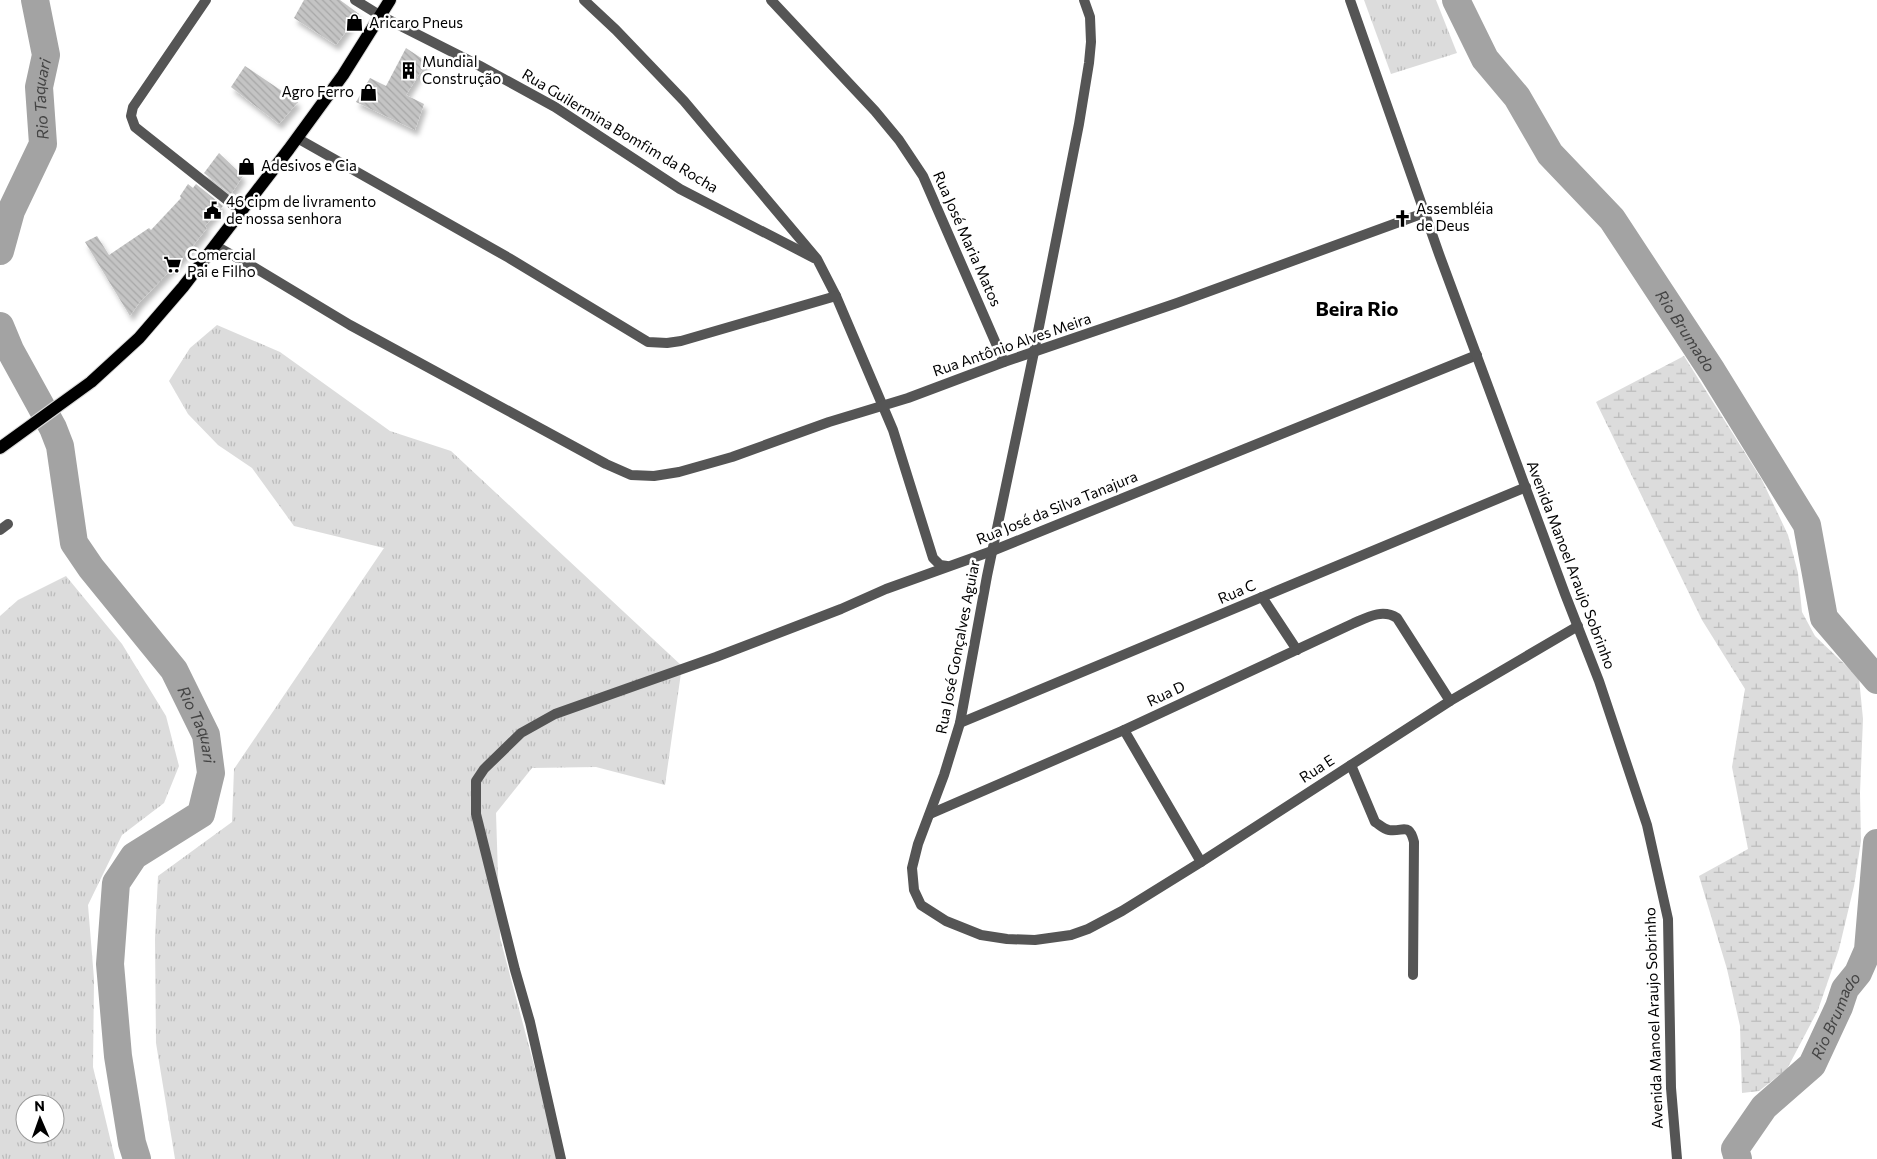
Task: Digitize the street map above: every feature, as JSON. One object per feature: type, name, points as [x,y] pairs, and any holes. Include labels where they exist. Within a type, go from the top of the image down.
[{"type":"main road","points":[[0,448],[91,382],[139,338],[216,246],[297,138],[343,75],[390,0]]},
{"type":"street","points":[[206,0],[133,107],[131,116],[135,127],[241,211]]},
{"type":"street","name":"Rua Guilermina Bomfim da Rocha","points":[[355,0],[381,16],[472,61],[555,107],[680,189],[817,259]]},
{"type":"street","points":[[584,0],[616,30],[684,101],[817,259],[836,296],[883,405],[901,454],[933,558],[940,565],[947,566]]},
{"type":"street","name":"Rua José Maria Matos","points":[[771,0],[875,111],[899,140],[923,176],[1004,362]]},
{"type":"street","name":"Rua José Gonçalves Aguiar","points":[[1071,935],[1035,940],[1007,939],[981,935],[946,921],[921,905],[914,890],[912,868],[918,844],[960,723],[992,551],[1034,352],[1079,124],[1089,63],[1091,42],[1090,17],[1084,0]]},
{"type":"street","name":"Avenida Manoel Araujo Sobrinho","points":[[1350,0],[1424,213],[1599,681],[1647,825],[1668,919],[1671,1088],[1677,1159]]},
{"type":"street","points":[[297,138],[509,258],[648,342],[667,343],[681,341],[836,296]]},
{"type":"street","name":"Rua Antônio Alves Meira","points":[[216,246],[350,325],[606,464],[630,475],[654,476],[679,472],[732,457],[1177,303],[1424,213]]},
{"type":"street","name":"Rua José da Silva Tanajura","points":[[562,1159],[530,1022],[514,970],[476,814],[476,781],[484,769],[521,732],[555,714],[647,683],[770,637],[947,566],[992,551],[1477,356]]},
{"type":"street","name":"Rua C","points":[[960,723],[1526,487]]},
{"type":"street","points":[[1262,597],[1297,650]]},
{"type":"street","name":"Rua D","points":[[930,814],[1124,730],[1352,624],[1380,613],[1392,614],[1397,618],[1408,632],[1450,701]]},
{"type":"street","name":"Rua E","points":[[1071,935],[1088,929],[1122,911],[1450,701],[1578,626]]},
{"type":"street","points":[[1124,730],[1201,862]]},
{"type":"street","points":[[1351,765],[1375,822],[1382,828],[1409,830],[1414,842],[1414,975]]},
{"type":"green space","points":[[1364,0],[1436,0],[1457,53],[1391,74]]},
{"type":"green space","points":[[217,325],[280,352],[390,431],[451,451],[682,666],[665,785],[596,767],[532,768],[496,813],[500,938],[557,1151],[564,1159],[175,1159],[156,1043],[155,939],[158,876],[232,822],[234,769],[384,548],[294,526],[252,468],[218,445],[188,414],[169,381],[190,348]]},
{"type":"green space","points":[[1684,356],[1762,480],[1788,535],[1798,573],[1802,612],[1815,636],[1859,678],[1863,719],[1860,793],[1861,841],[1854,886],[1839,949],[1818,1010],[1787,1069],[1759,1091],[1742,1093],[1740,1026],[1727,969],[1699,876],[1748,849],[1732,767],[1745,689],[1702,620],[1596,402]]},
{"type":"green space","points":[[66,576],[122,644],[166,716],[179,766],[164,803],[122,835],[88,905],[94,979],[93,1067],[115,1159],[0,1159],[0,616],[18,600]]},
{"type":"building","points":[[304,0],[340,0],[359,14],[336,45],[294,18]]},
{"type":"building","points":[[406,48],[427,62],[406,95],[424,104],[415,130],[356,102],[370,78],[386,86]]},
{"type":"building","points":[[245,66],[298,102],[279,124],[231,87]]},
{"type":"building","points":[[219,153],[243,176],[231,194],[204,173]]},
{"type":"building","points":[[188,184],[193,188],[196,184],[223,206],[205,226],[207,228],[188,252],[139,303],[130,316],[85,242],[97,236],[109,255],[149,228],[151,230],[181,198],[180,196]]},
{"type":"waterway","name":"Rio Taquari","points":[[0,251],[11,211],[43,144],[39,87],[46,55],[35,0]]},
{"type":"waterway","name":"Rio Brumado","points":[[1456,0],[1485,59],[1517,97],[1550,154],[1612,219],[1712,371],[1807,525],[1824,618],[1877,680]]},
{"type":"waterway","name":"Rio Taquari","points":[[0,326],[10,350],[53,428],[60,446],[74,543],[91,568],[174,670],[206,735],[211,773],[201,814],[134,856],[116,883],[110,964],[118,1056],[132,1143],[137,1159]]},
{"type":"waterway","name":"Rio Brumado","points":[[1738,1159],[1735,1149],[1764,1107],[1812,1065],[1839,1007],[1845,989],[1858,973],[1868,950],[1877,843]]},
{"type":"place","name":"Aricaro Pneus","points":[[355,23]]},
{"type":"place","name":"Mundial Construção","points":[[408,71]]},
{"type":"place","name":"Agro Ferro","points":[[368,92]]},
{"type":"place","name":"Adesivos e Cia","points":[[247,166]]},
{"type":"place","name":"46 cipm de livramento de nossa senhora","points":[[212,211]]},
{"type":"place","name":"Assembléia de Deus","points":[[1402,218]]},
{"type":"place","name":"Comercial Pai e Filho","points":[[173,264]]},
{"type":"district","name":"Beira Rio","points":[[1357,309]]}]
